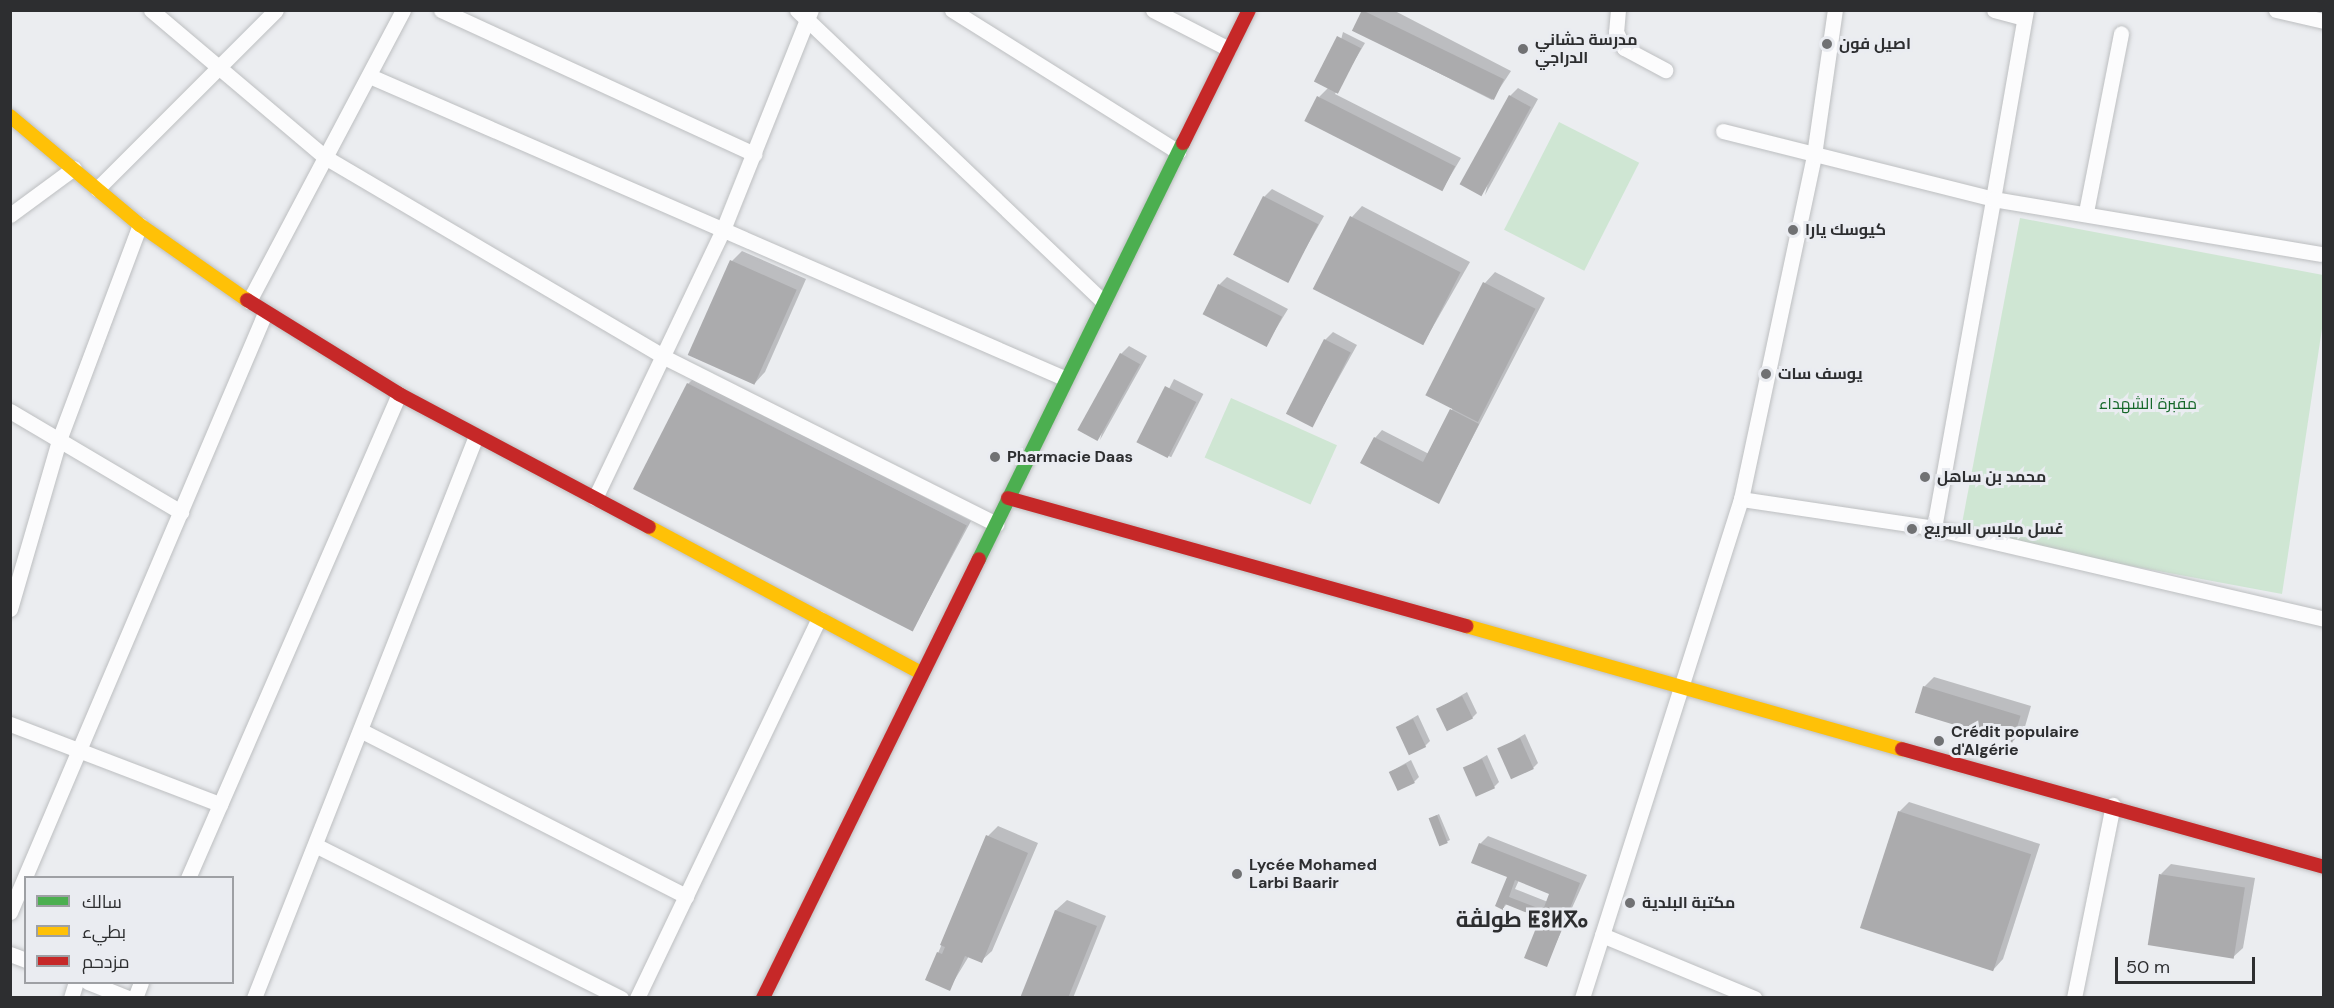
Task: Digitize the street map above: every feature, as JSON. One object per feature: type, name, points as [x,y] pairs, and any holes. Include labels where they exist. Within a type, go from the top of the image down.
[{"type":"street","points":[[151,10],[219,70],[325,157],[664,357],[996,524]]},
{"type":"street","points":[[97,189],[219,70],[276,10]]},
{"type":"street","points":[[249,301],[325,157],[372,77],[402,10]]},
{"type":"street","points":[[441,10],[754,154]]},
{"type":"street","points":[[952,10],[1178,152]]},
{"type":"street","points":[[1153,10],[1229,49]]},
{"type":"street","points":[[762,998],[996,524],[1102,300],[1249,10]]},
{"type":"street","points":[[1618,10],[1616,32],[1624,48],[1665,70]]},
{"type":"street","points":[[1582,998],[1684,691],[1741,499],[1814,155],[1835,10]]},
{"type":"street","points":[[1934,528],[2025,14],[1994,10]]},
{"type":"street","points":[[2279,11],[2324,21]]},
{"type":"street","points":[[595,498],[722,232],[754,154],[805,14],[1102,300]]},
{"type":"street","points":[[2086,212],[2121,33]]},
{"type":"street","points":[[372,77],[722,232],[1064,378]]},
{"type":"street","points":[[10,116],[140,225],[265,314],[399,394],[921,673]]},
{"type":"street","points":[[1724,131],[1993,199],[2086,212],[2320,254]]},
{"type":"street","points":[[10,215],[74,168]]},
{"type":"street","points":[[10,609],[59,440],[140,225]]},
{"type":"street","points":[[26,876],[265,314]]},
{"type":"street","points":[[189,876],[399,394]]},
{"type":"street","points":[[10,411],[181,512]]},
{"type":"street","points":[[254,998],[362,731],[476,436]]},
{"type":"street","points":[[1008,498],[1684,691],[2113,805],[2324,867]]},
{"type":"street","points":[[1741,499],[1934,528],[2324,619]]},
{"type":"street","points":[[637,998],[819,618]]},
{"type":"street","points":[[10,724],[220,804]]},
{"type":"street","points":[[362,731],[686,896]]},
{"type":"street","points":[[2074,998],[2113,805]]},
{"type":"street","points":[[316,846],[621,998]]},
{"type":"street","points":[[10,912],[24,880]]},
{"type":"street","points":[[1602,935],[1754,998]]},
{"type":"street","points":[[93,984],[128,998]]},
{"type":"green space","points":[[1559,122],[1639,163],[1584,271],[1504,230]]},
{"type":"green space","name":"مقبرة الشهداء","points":[[2020,218],[2323,275],[2323,322],[2282,594],[1960,534]]},
{"type":"green space","points":[[1231,398],[1337,445],[1311,505],[1205,457]]},
{"type":"building","points":[[1362,10],[1504,79],[1494,100],[1352,31]]},
{"type":"building","points":[[1337,36],[1361,48],[1338,94],[1314,81]]},
{"type":"building","points":[[1509,95],[1531,107],[1481,196],[1460,184]]},
{"type":"building","points":[[1317,96],[1455,166],[1442,191],[1304,121]]},
{"type":"building","points":[[1263,196],[1318,224],[1288,283],[1233,255]]},
{"type":"building","points":[[1350,216],[1460,272],[1423,345],[1313,289]]},
{"type":"building","points":[[730,260],[797,290],[754,385],[688,355]]},
{"type":"building","points":[[1483,282],[1536,309],[1478,422],[1425,395]]},
{"type":"building","points":[[1218,284],[1282,317],[1267,347],[1203,314]]},
{"type":"building","points":[[1324,339],[1351,353],[1313,427],[1286,414]]},
{"type":"building","points":[[1120,353],[1140,364],[1097,441],[1077,430]]},
{"type":"building","points":[[687,383],[967,526],[913,632],[633,489]]},
{"type":"building","points":[[1165,386],[1196,402],[1168,458],[1136,442]]},
{"type":"building","points":[[1450,409],[1479,424],[1439,504],[1360,463],[1374,437],[1423,462]]},
{"type":"building","points":[[1923,686],[2021,716],[2012,743],[1915,713]]},
{"type":"building","points":[[1462,696],[1473,718],[1447,731],[1436,709]]},
{"type":"building","points":[[1413,719],[1426,747],[1409,755],[1396,727]]},
{"type":"building","points":[[1520,738],[1534,769],[1511,779],[1497,748]]},
{"type":"building","points":[[1482,759],[1495,788],[1476,797],[1463,768]]},
{"type":"building","points":[[1406,764],[1415,783],[1398,791],[1389,772]]},
{"type":"building","points":[[1898,811],[2031,854],[1993,971],[1860,928]]},
{"type":"building","points":[[1437,815],[1448,843],[1439,846],[1429,818]]},
{"type":"building","points":[[986,835],[1028,853],[982,963],[965,956],[950,991],[925,980],[937,952],[942,954],[945,947],[940,945]]},
{"type":"building","points":[[1479,843],[1580,883],[1547,967],[1524,958],[1540,918],[1505,904],[1503,910],[1495,906],[1507,877],[1471,863]],"holes":[[[1515,880],[1549,894],[1543,910],[1509,897]]]},
{"type":"building","points":[[2159,874],[2245,888],[2234,959],[2148,945]]},
{"type":"building","points":[[1055,910],[1097,926],[1068,998],[1020,998]]},
{"type":"traffic: fast","points":[[979,559],[1183,143]]},
{"type":"traffic: slow","points":[[10,116],[140,225],[247,300]]},
{"type":"traffic: slow","points":[[649,527],[921,673]]},
{"type":"traffic: slow","points":[[1466,626],[1902,749]]},
{"type":"traffic: jam","points":[[1183,143],[1249,10]]},
{"type":"traffic: jam","points":[[247,300],[399,394],[649,527]]},
{"type":"traffic: jam","points":[[1008,498],[1466,626]]},
{"type":"traffic: jam","points":[[763,998],[979,559]]},
{"type":"traffic: jam","points":[[1902,749],[2324,867]]},
{"type":"place","name":"اصيل فون","points":[[1827,44]]},
{"type":"place","name":"مدرسة حشاني الدراجي","points":[[1523,49]]},
{"type":"place","name":"كيوسك يارا","points":[[1793,230]]},
{"type":"place","name":"يوسف سات","points":[[1766,374]]},
{"type":"place","name":"Pharmacie Daas","points":[[995,457]]},
{"type":"place","name":"محمد بن ساهل","points":[[1925,477]]},
{"type":"place","name":"غسل ملابس السريع","points":[[1912,529]]},
{"type":"place","name":"Crédit populaire d'Algérie","points":[[1939,741]]},
{"type":"place","name":"Lycée Mohamed Larbi Baarir","points":[[1237,874]]},
{"type":"place","name":"مكتبة البلدية","points":[[1630,903]]},
{"type":"district","name":"طولڤة ⵟⵓⵍⴳⴰ","points":[[1522,920]]}]
